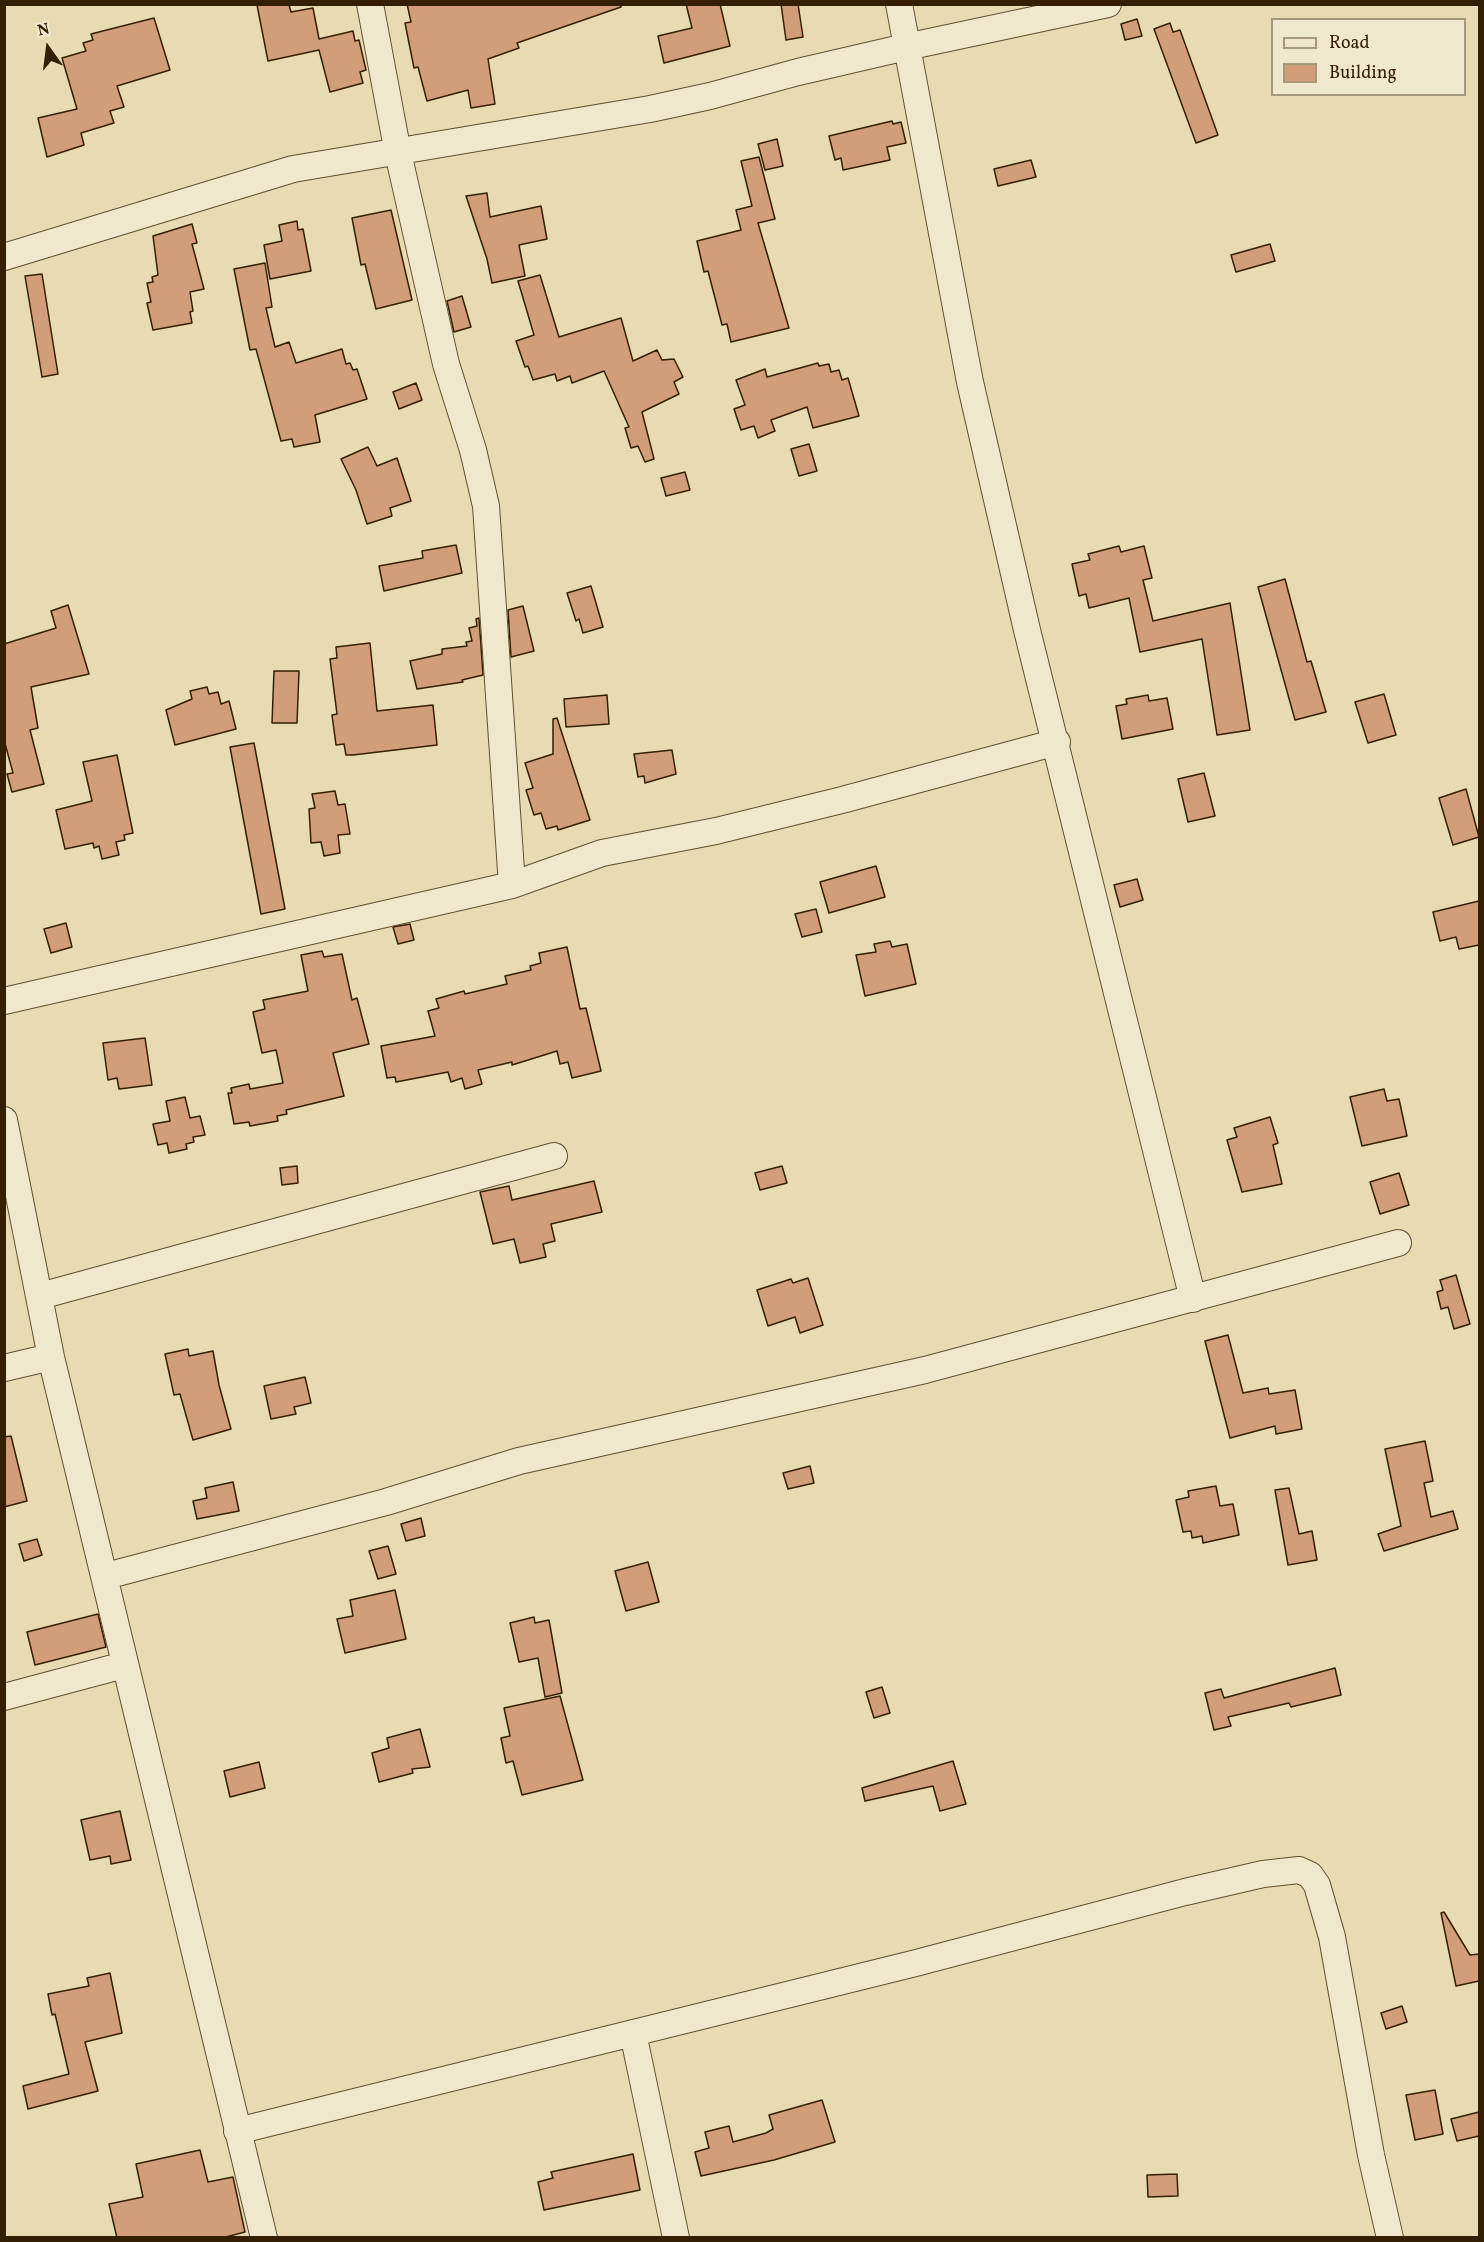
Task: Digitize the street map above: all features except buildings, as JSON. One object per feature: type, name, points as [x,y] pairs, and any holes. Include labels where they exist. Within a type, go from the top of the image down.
[{"type":"street","points":[[370,4],[398,153],[446,364],[473,450],[486,506],[512,885]]},
{"type":"street","points":[[899,4],[970,382],[1027,630],[1057,742],[1193,1299]]},
{"type":"street","points":[[4,257],[292,169],[398,153],[710,96],[798,72],[906,47],[1108,4]]},
{"type":"street","points":[[4,1001],[512,885],[602,853],[716,831],[1057,742]]},
{"type":"street","points":[[4,1120],[51,1357],[106,1576],[124,1665],[264,2238]]},
{"type":"street","points":[[40,1296],[554,1156]]},
{"type":"street","points":[[106,1576],[386,1502],[519,1461],[925,1370],[1398,1243]]},
{"type":"street","points":[[4,1368],[51,1357]]},
{"type":"street","points":[[4,1697],[124,1665]]},
{"type":"street","points":[[237,2131],[916,1963],[1185,1892],[1263,1874],[1299,1870],[1310,1875],[1317,1885],[1329,1926],[1371,2155],[1390,2238]]},
{"type":"street","points":[[633,2033],[676,2238]]}]
